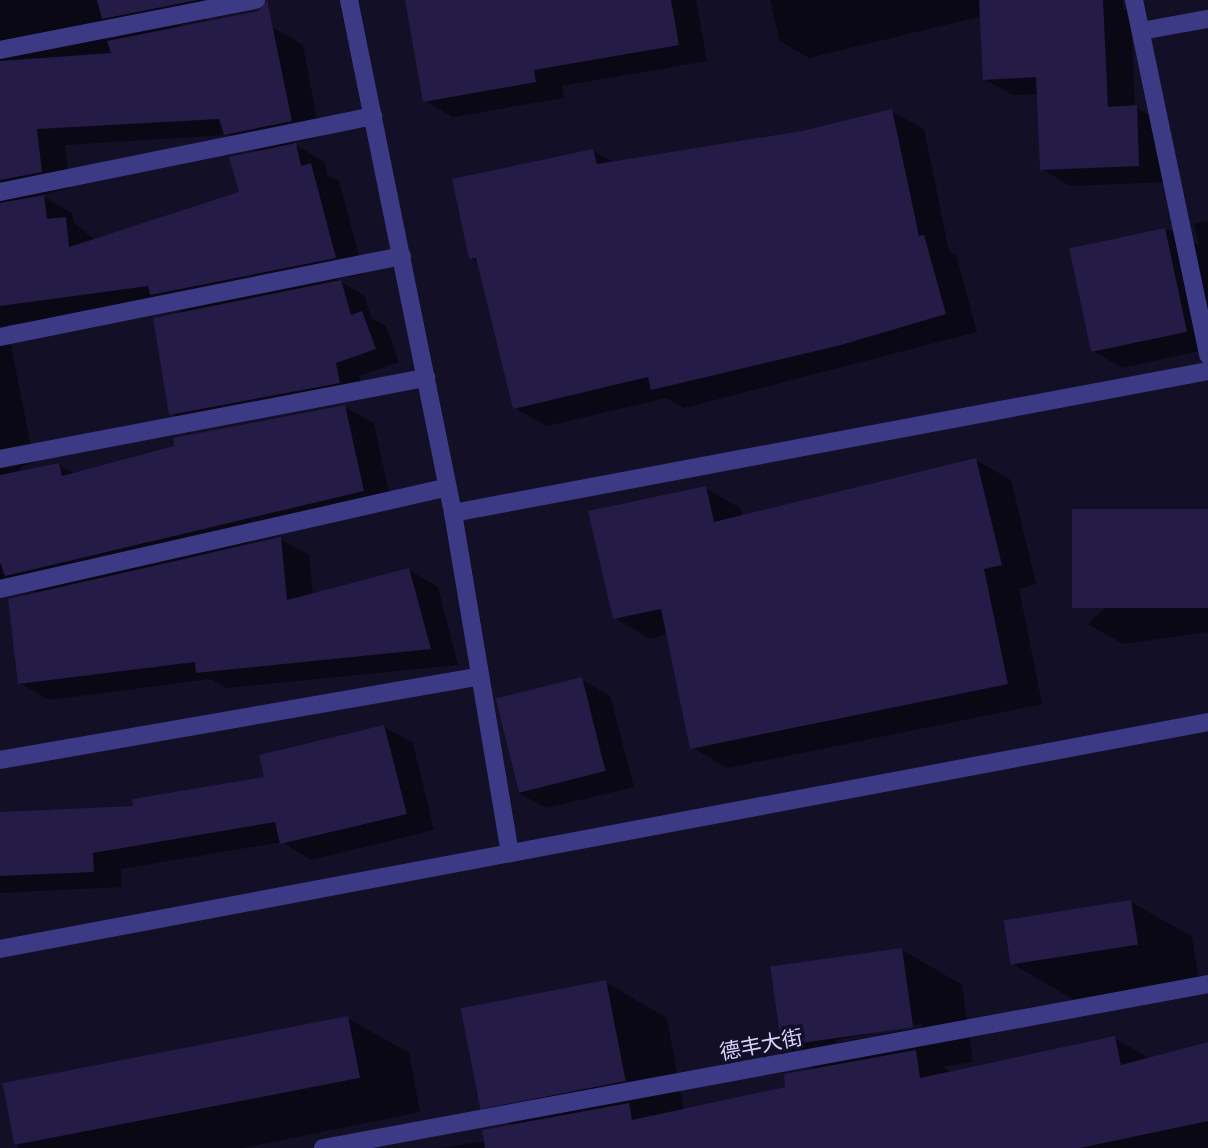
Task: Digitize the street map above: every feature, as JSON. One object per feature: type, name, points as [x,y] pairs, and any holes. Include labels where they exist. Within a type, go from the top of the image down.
[{"type":"street","points":[[0,50],[256,0]]},
{"type":"street","points":[[349,0],[453,513],[510,853]]},
{"type":"street","points":[[1134,0],[1208,355]]},
{"type":"street","points":[[1141,31],[1208,19]]},
{"type":"street","points":[[0,192],[373,116]]},
{"type":"street","points":[[0,337],[402,256]]},
{"type":"street","points":[[453,513],[1208,371]]},
{"type":"street","points":[[0,459],[426,378]]},
{"type":"street","points":[[0,589],[447,487]]},
{"type":"street","points":[[0,760],[480,676]]},
{"type":"street","points":[[0,949],[1208,722]]},
{"type":"street","name":"德丰大街","points":[[323,1148],[1208,984]]},
{"type":"building","points":[[97,0],[197,0],[102,19]]},
{"type":"building","points":[[267,0],[292,121],[224,135],[219,119],[37,129],[42,172],[0,180],[0,61],[111,53],[107,41],[258,11]]},
{"type":"building","points":[[405,0],[671,0],[679,45],[534,70],[536,82],[423,102]]},
{"type":"building","points":[[979,0],[1103,0],[1108,107],[1137,105],[1139,166],[1040,170],[1036,77],[983,80]]},
{"type":"building","points":[[892,109],[919,236],[924,235],[946,314],[841,345],[651,390],[648,377],[513,409],[476,258],[469,259],[452,179],[593,149],[597,164],[802,131]]},
{"type":"building","points":[[296,143],[301,166],[311,163],[336,258],[150,295],[148,286],[0,306],[0,203],[44,195],[47,219],[66,217],[69,247],[239,192],[229,157]]},
{"type":"building","points":[[1165,228],[1187,332],[1091,352],[1069,248]]},
{"type":"building","points":[[341,280],[351,315],[362,311],[376,349],[336,363],[340,383],[169,415],[153,318]]},
{"type":"building","points":[[345,405],[364,491],[5,576],[0,562],[0,475],[59,463],[62,476],[174,446],[173,438]]},
{"type":"building","points":[[976,458],[1002,565],[984,569],[1008,684],[690,749],[661,609],[613,619],[588,511],[706,486],[714,522]]},
{"type":"building","points":[[1072,509],[1208,509],[1208,608],[1072,608]]},
{"type":"building","points":[[281,537],[287,600],[409,568],[431,649],[196,673],[195,662],[18,684],[8,599]]},
{"type":"building","points":[[582,677],[605,771],[519,793],[496,699]]},
{"type":"building","points":[[384,725],[407,814],[280,844],[275,822],[93,853],[94,872],[0,876],[0,812],[133,806],[132,799],[264,777],[259,755]]},
{"type":"building","points":[[1131,900],[1138,944],[1011,965],[1004,920]]},
{"type":"building","points":[[902,948],[913,1027],[781,1046],[770,967]]},
{"type":"building","points":[[606,980],[626,1081],[480,1109],[461,1008]]},
{"type":"building","points":[[348,1016],[360,1078],[14,1145],[2,1083]]},
{"type":"building","points":[[1115,1036],[1121,1065],[1208,1042],[1208,1121],[1080,1148],[485,1148],[482,1130],[629,1103],[632,1120],[785,1087],[784,1074],[916,1050],[920,1078]]}]
